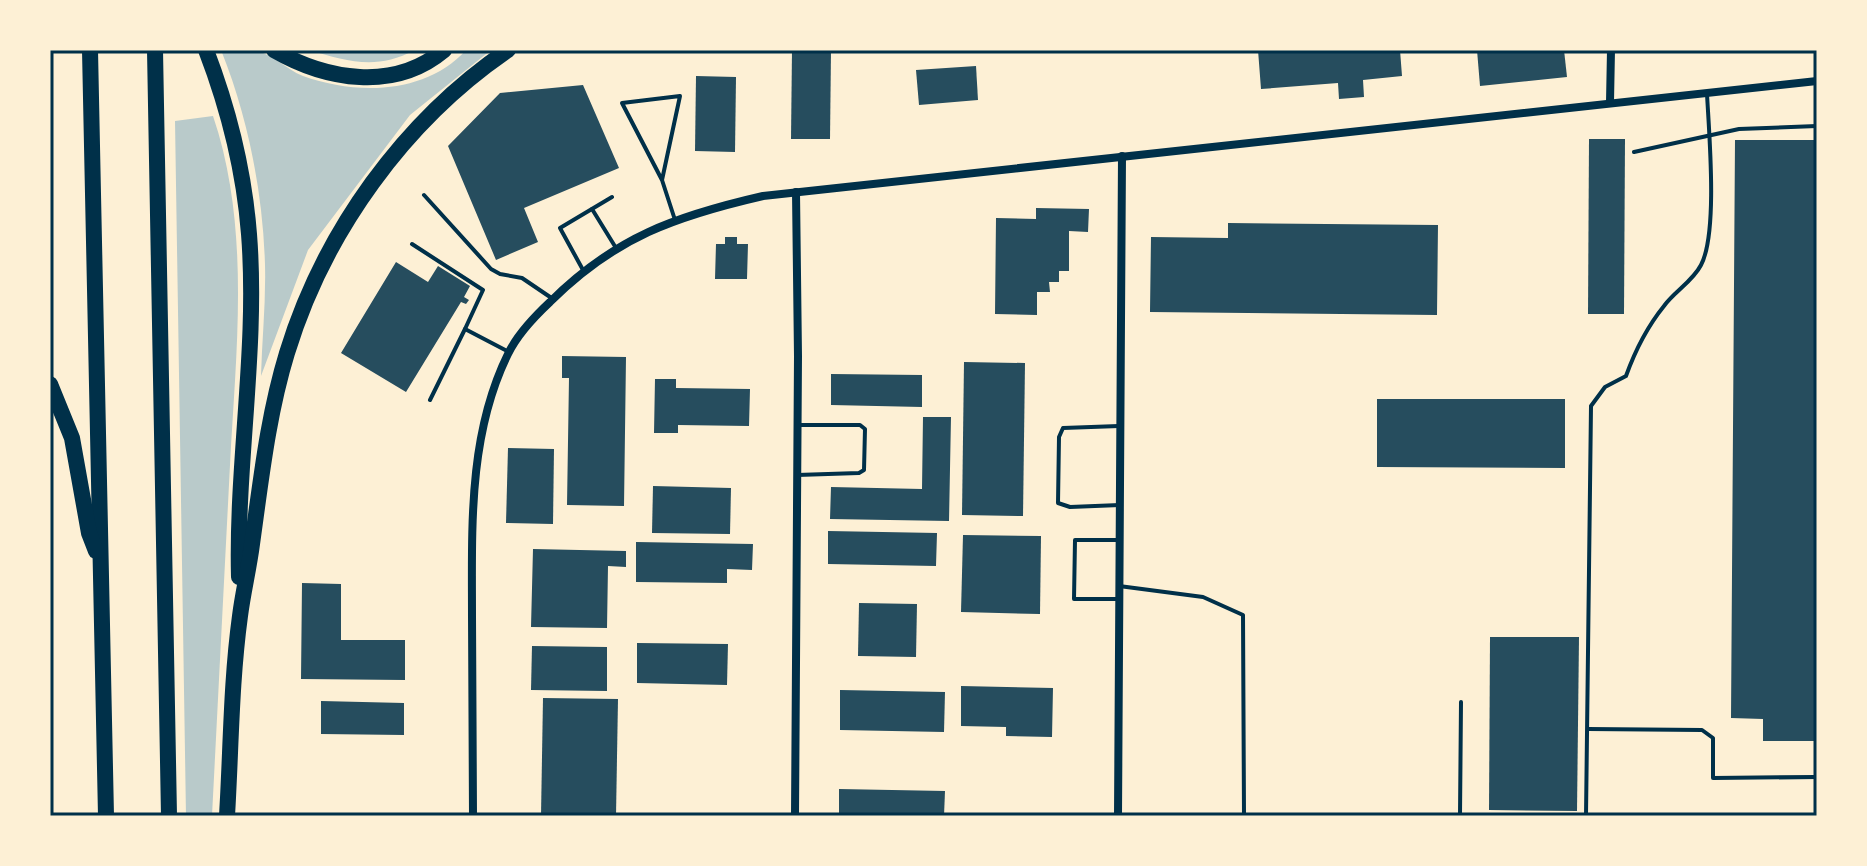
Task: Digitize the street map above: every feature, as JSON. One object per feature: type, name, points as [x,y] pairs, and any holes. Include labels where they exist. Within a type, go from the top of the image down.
[{"type":"highway","points":[[90,50],[106,816]]},
{"type":"highway","points":[[155,50],[169,816]]},
{"type":"highway","points":[[206,50],[224,100],[239,158],[249,236],[251,309],[239,572],[240,615]]},
{"type":"highway","points":[[274,50],[312,69],[364,78],[412,69],[444,50]]},
{"type":"highway","points":[[227,816],[240,615],[268,431],[295,327],[321,267],[362,198],[410,136],[452,95],[508,50]]},
{"type":"highway","points":[[50,384],[72,438],[89,533],[101,565]]},
{"type":"street","points":[[1610,102],[1611,50]]},
{"type":"street","points":[[473,816],[472,521],[476,460],[488,410],[509,352],[539,313],[583,270],[616,248],[655,227],[700,210],[763,196],[1817,81]]},
{"type":"street","points":[[1118,816],[1122,156]]},
{"type":"street","points":[[795,816],[796,192]]},
{"type":"lane","points":[[1586,816],[1591,406],[1605,387],[1626,376],[1636,348],[1664,305],[1700,267],[1708,246],[1710,136],[1707,92]]},
{"type":"lane","points":[[662,180],[680,96],[622,103],[662,180],[675,220]]},
{"type":"lane","points":[[1634,152],[1739,129],[1817,126]]},
{"type":"lane","points":[[424,195],[491,269],[522,278],[553,299]]},
{"type":"lane","points":[[583,270],[560,228],[612,197]]},
{"type":"lane","points":[[592,209],[616,248]]},
{"type":"lane","points":[[412,244],[483,290],[430,400]]},
{"type":"lane","points":[[465,329],[509,352]]},
{"type":"lane","points":[[797,475],[859,473],[864,470],[865,429],[860,425],[798,425]]},
{"type":"lane","points":[[1120,426],[1063,428],[1059,437],[1058,503],[1070,507],[1120,505]]},
{"type":"lane","points":[[1119,540],[1075,540],[1074,599],[1119,599]]},
{"type":"lane","points":[[1119,586],[1203,597],[1243,615],[1244,816]]},
{"type":"lane","points":[[1460,816],[1461,702]]},
{"type":"lane","points":[[1588,729],[1702,730],[1713,738],[1713,778],[1817,777]]},
{"type":"shaded area","points":[[221,50],[259,51],[303,76],[367,88],[410,83],[431,76],[466,50],[491,50],[410,115],[308,250],[261,376],[265,279],[261,210],[246,128]]},
{"type":"shaded area","points":[[308,50],[415,50],[387,60],[362,62]]},
{"type":"shaded area","points":[[213,116],[233,202],[237,245],[237,334],[212,816],[186,816],[175,121]]},
{"type":"building","points":[[792,50],[831,50],[830,139],[791,139]]},
{"type":"building","points":[[1258,50],[1400,50],[1402,76],[1363,80],[1364,97],[1339,99],[1338,83],[1261,89]]},
{"type":"building","points":[[1477,50],[1564,50],[1567,77],[1480,86]]},
{"type":"building","points":[[976,66],[978,100],[919,105],[916,70]]},
{"type":"building","points":[[696,76],[736,77],[735,152],[695,151]]},
{"type":"building","points":[[583,85],[619,168],[524,208],[538,242],[496,260],[448,146],[500,93]]},
{"type":"building","points":[[1589,139],[1625,139],[1624,314],[1588,314]]},
{"type":"building","points":[[1735,140],[1817,140],[1817,741],[1763,741],[1763,719],[1731,718]]},
{"type":"building","points":[[1036,208],[1089,209],[1088,232],[1069,231],[1069,271],[1059,271],[1059,282],[1049,282],[1050,292],[1037,292],[1037,315],[995,314],[996,218],[1036,219]]},
{"type":"building","points":[[1228,223],[1438,225],[1437,315],[1150,312],[1151,237],[1228,238]]},
{"type":"building","points":[[725,237],[737,237],[737,244],[748,244],[747,279],[715,279],[716,244],[725,244]]},
{"type":"building","points":[[396,262],[428,282],[438,266],[470,286],[464,297],[469,300],[466,304],[461,302],[406,392],[341,353]]},
{"type":"building","points":[[562,356],[626,357],[624,506],[567,505],[569,378],[562,378]]},
{"type":"building","points":[[964,362],[1025,363],[1023,516],[962,515]]},
{"type":"building","points":[[831,374],[922,375],[922,407],[831,405]]},
{"type":"building","points":[[655,379],[676,379],[676,388],[750,389],[749,426],[678,425],[678,433],[654,433]]},
{"type":"building","points":[[1377,399],[1565,399],[1565,468],[1377,467]]},
{"type":"building","points":[[923,417],[951,417],[949,521],[830,519],[831,487],[922,489]]},
{"type":"building","points":[[508,448],[554,449],[553,524],[506,523]]},
{"type":"building","points":[[653,486],[731,488],[730,534],[652,533]]},
{"type":"building","points":[[828,531],[937,533],[936,566],[828,564]]},
{"type":"building","points":[[963,535],[1041,536],[1040,614],[961,612]]},
{"type":"building","points":[[636,542],[753,544],[752,570],[727,569],[727,583],[636,582]]},
{"type":"building","points":[[533,549],[626,551],[626,567],[608,566],[607,628],[531,627]]},
{"type":"building","points":[[302,583],[341,584],[341,640],[405,640],[405,680],[301,679]]},
{"type":"building","points":[[859,603],[917,604],[916,657],[858,656]]},
{"type":"building","points":[[1490,637],[1579,637],[1577,811],[1489,810]]},
{"type":"building","points":[[637,643],[728,644],[727,685],[637,683]]},
{"type":"building","points":[[532,646],[607,647],[607,691],[531,690]]},
{"type":"building","points":[[961,686],[1053,688],[1052,737],[1006,736],[1006,727],[961,726]]},
{"type":"building","points":[[840,690],[945,692],[944,732],[840,730]]},
{"type":"building","points":[[543,698],[618,699],[616,816],[541,816]]},
{"type":"building","points":[[321,701],[404,703],[404,735],[321,734]]},
{"type":"building","points":[[839,789],[945,791],[944,816],[839,816]]}]
